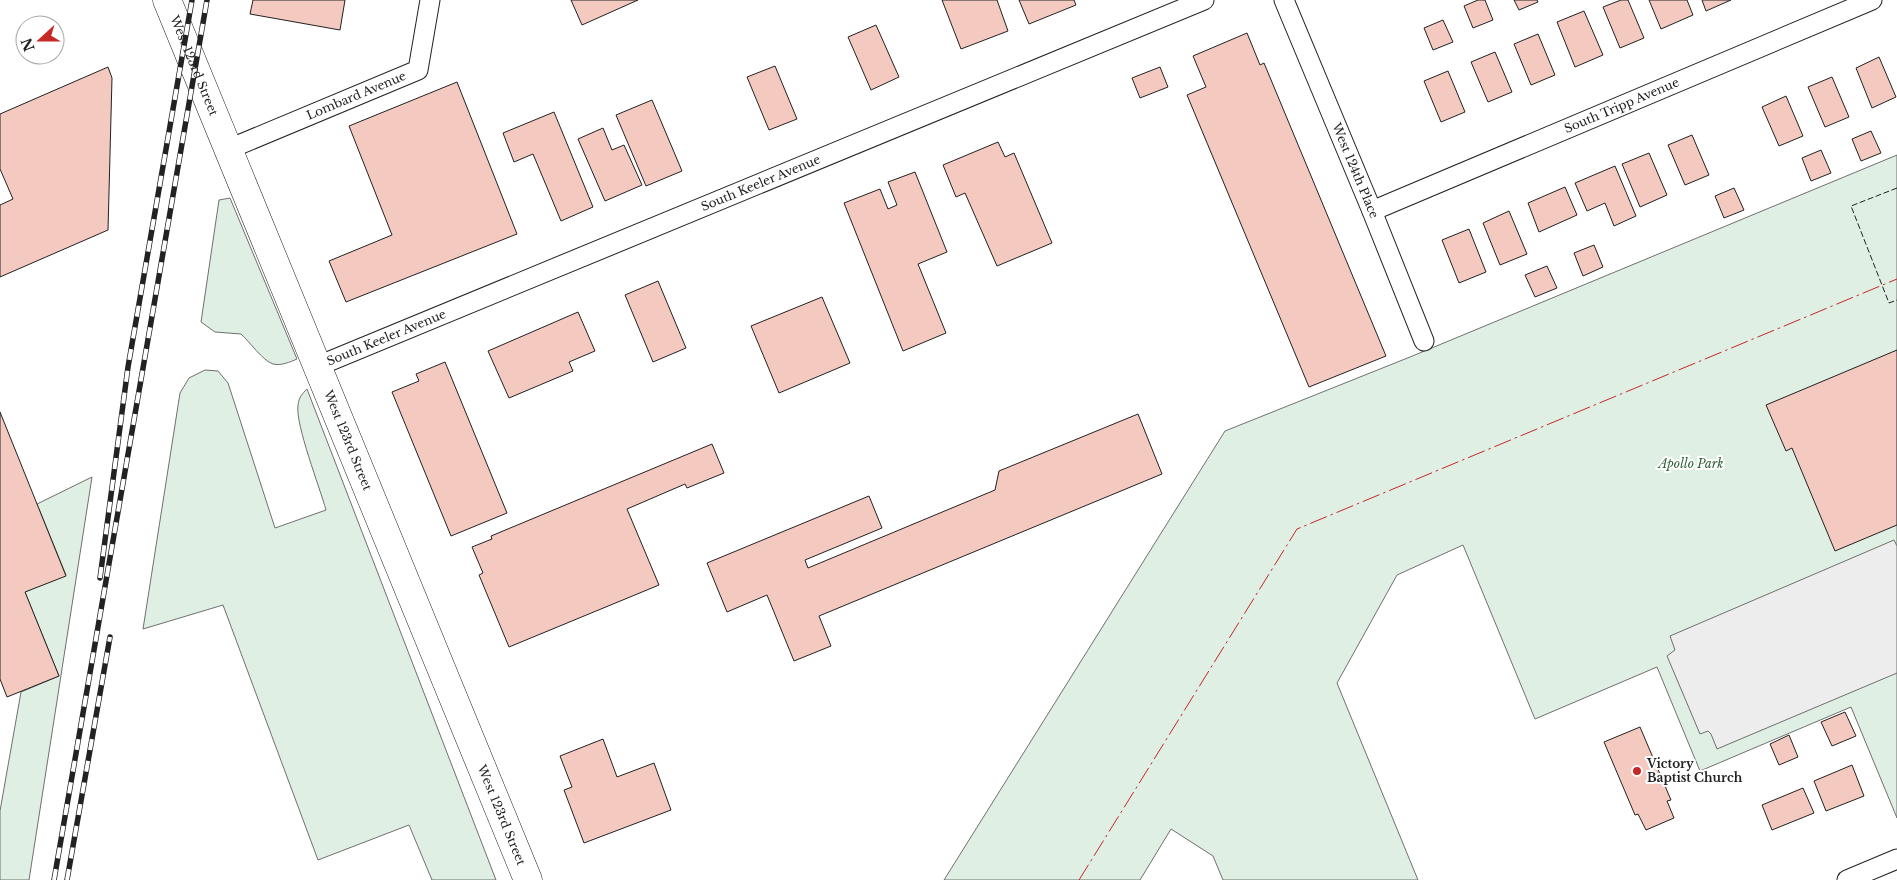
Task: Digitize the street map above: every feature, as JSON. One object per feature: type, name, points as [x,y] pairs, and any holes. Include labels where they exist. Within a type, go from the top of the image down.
[{"type":"street","name":"West 123rd Street","points":[[167,0],[528,880]]},
{"type":"street","name":"Lombard Avenue","points":[[229,149],[418,70],[430,0]]},
{"type":"street","name":"South Keeler Avenue","points":[[318,366],[1204,0]]},
{"type":"street","name":"West 124th Place","points":[[1284,0],[1424,341]]},
{"type":"street","name":"South Tripp Avenue","points":[[1372,211],[1872,0]]},
{"type":"street","points":[[1847,880],[1897,859]]},
{"type":"green space","name":"Apollo Park","points":[[1897,155],[1897,818],[1851,707],[1700,771],[1657,667],[1535,719],[1463,545],[1397,575],[1337,683],[1418,880],[1223,880],[1213,856],[1171,829],[1140,880],[944,880],[1225,431],[1410,357]]},
{"type":"green space","points":[[230,198],[297,359],[273,364],[261,355],[241,334],[215,332],[201,322],[219,200]]},
{"type":"green space","points":[[205,370],[218,371],[228,383],[275,528],[326,510],[304,441],[298,414],[299,400],[307,389],[496,880],[432,880],[409,825],[318,860],[223,605],[143,629],[180,393],[189,378]]},
{"type":"green space","points":[[92,477],[29,880],[0,880],[0,811],[21,692],[59,676],[25,592],[66,575],[37,504]]},
{"type":"shaded area","points":[[1894,540],[1897,546],[1897,673],[1717,749],[1708,731],[1700,734],[1667,656],[1675,650],[1670,636]]},
{"type":"building","points":[[253,0],[345,0],[340,30],[250,14]]},
{"type":"building","points":[[571,0],[638,0],[582,25]]},
{"type":"building","points":[[942,0],[997,0],[1008,31],[961,49]]},
{"type":"building","points":[[1019,0],[1074,0],[1076,5],[1029,24]]},
{"type":"building","points":[[1478,0],[1485,0],[1493,20],[1473,28],[1464,6]]},
{"type":"building","points":[[1514,0],[1537,0],[1538,2],[1519,10]]},
{"type":"building","points":[[1621,0],[1628,0],[1644,38],[1620,48],[1603,7]]},
{"type":"building","points":[[1649,0],[1687,0],[1693,15],[1661,29]]},
{"type":"building","points":[[1702,0],[1731,0],[1706,11]]},
{"type":"building","points":[[1584,11],[1603,55],[1575,67],[1557,22]]},
{"type":"building","points":[[1443,20],[1453,42],[1433,50],[1424,28]]},
{"type":"building","points":[[876,25],[899,77],[871,90],[848,37]]},
{"type":"building","points":[[1247,33],[1260,65],[1264,63],[1386,356],[1309,387],[1187,95],[1206,87],[1193,56]]},
{"type":"building","points":[[1538,34],[1555,75],[1531,85],[1514,44]]},
{"type":"building","points":[[1495,52],[1512,92],[1488,102],[1471,62]]},
{"type":"building","points":[[1879,57],[1896,97],[1872,108],[1856,68]]},
{"type":"building","points":[[775,66],[797,119],[769,130],[747,77]]},
{"type":"building","points":[[108,67],[112,78],[108,230],[0,277],[0,205],[13,199],[0,169],[0,114]]},
{"type":"building","points":[[1160,67],[1168,87],[1140,98],[1132,78]]},
{"type":"building","points":[[1448,71],[1465,112],[1441,122],[1424,81]]},
{"type":"building","points":[[1832,77],[1849,117],[1825,127],[1808,87]]},
{"type":"building","points":[[457,82],[517,234],[346,302],[329,261],[392,235],[349,126]]},
{"type":"building","points":[[1786,96],[1803,136],[1779,146],[1762,107]]},
{"type":"building","points":[[652,100],[682,171],[646,186],[616,115]]},
{"type":"building","points":[[554,112],[593,207],[561,221],[533,154],[514,162],[503,133]]},
{"type":"building","points":[[603,128],[612,150],[624,145],[642,185],[605,201],[578,139]]},
{"type":"building","points":[[1871,131],[1881,153],[1861,161],[1852,139]]},
{"type":"building","points":[[1692,135],[1709,175],[1685,185],[1668,145]]},
{"type":"building","points":[[998,142],[1005,157],[1014,153],[1052,243],[997,266],[965,193],[956,197],[943,165]]},
{"type":"building","points":[[1821,150],[1831,173],[1811,181],[1802,158]]},
{"type":"building","points":[[1649,153],[1667,195],[1640,207],[1622,164]]},
{"type":"building","points":[[1615,166],[1636,216],[1614,226],[1605,203],[1587,211],[1575,183]]},
{"type":"building","points":[[915,172],[947,252],[918,264],[946,333],[903,351],[844,203],[880,189],[888,209],[897,205],[888,182]]},
{"type":"building","points":[[1565,187],[1577,215],[1539,232],[1528,203]]},
{"type":"building","points":[[1734,188],[1744,210],[1724,218],[1715,196]]},
{"type":"building","points":[[1509,211],[1527,254],[1500,265],[1483,223]]},
{"type":"building","points":[[1469,229],[1486,272],[1459,283],[1442,240]]},
{"type":"building","points":[[1594,245],[1603,267],[1583,276],[1574,253]]},
{"type":"building","points":[[1547,266],[1557,288],[1535,297],[1525,275]]},
{"type":"building","points":[[658,281],[686,348],[653,362],[625,295]]},
{"type":"building","points":[[822,297],[850,363],[779,393],[751,326]]},
{"type":"building","points":[[578,312],[595,351],[569,362],[573,371],[509,398],[488,351]]},
{"type":"building","points":[[1897,350],[1897,525],[1835,551],[1792,448],[1786,451],[1766,405]]},
{"type":"building","points":[[445,362],[507,513],[451,536],[392,392],[419,381],[416,374]]},
{"type":"building","points":[[0,412],[66,576],[25,592],[59,676],[7,697],[0,679]]},
{"type":"building","points":[[1138,414],[1162,474],[819,616],[831,646],[794,661],[767,595],[727,612],[707,563],[869,496],[882,528],[805,560],[808,568],[995,490],[999,471]]},
{"type":"building","points":[[712,444],[724,473],[687,488],[685,484],[627,509],[659,585],[509,647],[479,575],[483,573],[472,547],[492,539],[491,536]]},
{"type":"building","points":[[1845,712],[1856,736],[1832,746],[1821,722]]},
{"type":"building","name":"Victory Baptist Church","points":[[1640,727],[1671,800],[1667,801],[1674,818],[1646,830],[1638,814],[1635,815],[1604,742]]},
{"type":"building","points":[[1789,735],[1798,757],[1779,765],[1770,744]]},
{"type":"building","points":[[603,739],[617,777],[654,763],[671,810],[584,843],[564,790],[572,787],[560,756]]},
{"type":"building","points":[[1852,765],[1864,796],[1826,811],[1814,781]]},
{"type":"building","points":[[1803,788],[1814,813],[1772,830],[1762,805]]},
{"type":"railway","points":[[100,578],[128,367],[192,0]]},
{"type":"railway","points":[[54,880],[207,0]]},
{"type":"railway","points":[[67,880],[110,637]]},
{"type":"fence","points":[[1897,188],[1851,206],[1889,303],[1897,300]]},
{"type":"power","points":[[1079,880],[1297,529],[1897,279]]},
{"type":"place","name":"Victory Baptist Church","points":[[1637,771]]}]
